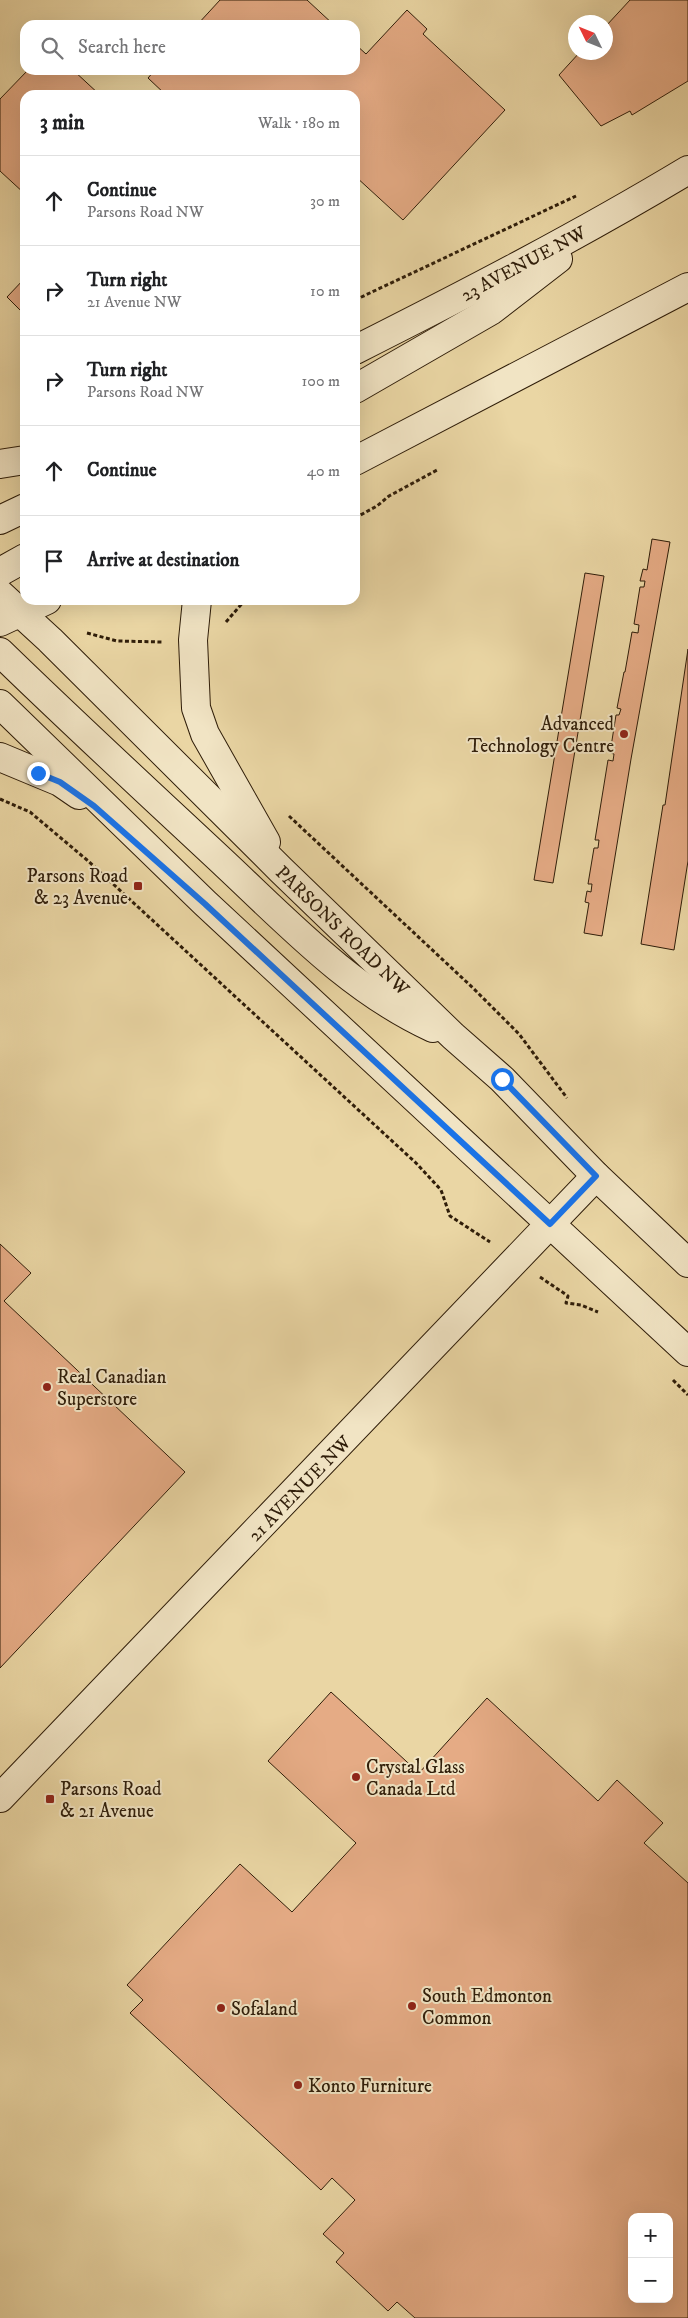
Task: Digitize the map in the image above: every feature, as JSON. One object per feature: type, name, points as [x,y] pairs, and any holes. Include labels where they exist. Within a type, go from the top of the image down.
[{"type":"main road","name":"23 AVENUE NW","points":[[360,347],[479,287],[614,214],[688,170]]},
{"type":"main road","points":[[360,331],[614,214]]},
{"type":"main road","points":[[360,386],[492,310],[614,214]]},
{"type":"main road","points":[[360,458],[688,287]]},
{"type":"main road","points":[[0,464],[20,461]]},
{"type":"main road","points":[[0,520],[20,510]]},
{"type":"main road","points":[[0,572],[20,561]]},
{"type":"main road","name":"PARSONS ROAD NW","points":[[0,594],[7,614],[281,870],[453,1036],[502,1079],[596,1176],[688,1263]]},
{"type":"main road","points":[[7,614],[33,605]]},
{"type":"main road","points":[[196,605],[192,640],[196,708],[206,734],[281,870]]},
{"type":"main road","points":[[0,652],[92,741],[352,980],[404,1014],[453,1036]]},
{"type":"main road","points":[[0,704],[205,904]]},
{"type":"main road","points":[[0,757],[60,782],[94,806],[205,904],[688,1352]]},
{"type":"main road","name":"21 AVENUE NW","points":[[0,1798],[596,1176]]},
{"type":"path","points":[[360,298],[577,196]]},
{"type":"path","points":[[360,515],[377,506],[389,496],[439,469]]},
{"type":"path","points":[[224,625],[241,605]]},
{"type":"path","points":[[82,632],[117,641],[165,642]]},
{"type":"path","points":[[0,799],[30,812],[88,860],[416,1163],[441,1190],[450,1216],[464,1223]]},
{"type":"path","points":[[286,813],[473,988],[512,1027],[569,1101]]},
{"type":"building","points":[[220,0],[307,0],[329,20],[202,20]]},
{"type":"building","points":[[630,0],[688,0],[688,81],[632,115],[630,111],[601,126],[559,75],[573,60],[613,60],[613,18]]},
{"type":"building","points":[[407,10],[427,29],[423,34],[505,110],[403,220],[360,181],[360,90],[161,90],[148,78],[151,75],[360,75],[360,49],[366,54]]},
{"type":"building","points":[[23,75],[78,75],[95,90],[20,90],[20,189],[0,171],[0,99]]},
{"type":"building","points":[[20,283],[20,310],[7,297]]},
{"type":"building","name":"Advanced Technology Centre","points":[[652,539],[670,542],[631,759],[602,936],[584,933],[589,903],[585,902],[587,891],[591,892],[592,884],[588,884],[594,848],[598,848],[599,840],[595,840],[608,760],[613,761],[614,754],[610,753],[616,715],[619,715],[621,709],[617,708],[624,672],[632,632],[638,633],[639,625],[634,624],[640,587],[644,587],[645,581],[640,581],[643,569],[647,570]]},
{"type":"building","name":"Advanced Technology Centre","points":[[585,573],[604,576],[553,883],[534,880]]},
{"type":"building","points":[[688,649],[688,861],[674,950],[641,944],[663,805],[665,805]]},
{"type":"building","name":"Real Canadian Superstore","points":[[0,1244],[31,1273],[4,1301],[185,1472],[0,1668]]},
{"type":"building","name":"South Edmonton Common","points":[[331,1692],[419,1773],[487,1698],[598,1801],[617,1780],[663,1823],[644,1843],[688,1883],[688,2318],[415,2318],[397,2302],[388,2311],[336,2262],[344,2253],[323,2234],[355,2200],[332,2178],[321,2190],[130,2013],[143,2000],[127,1985],[240,1864],[292,1912],[356,1843],[268,1761]]},
{"type":"place","name":"Advanced Technology Centre","points":[[624,734]]},
{"type":"place","name":"Parsons Road & 23 Avenue","points":[[138,886]]},
{"type":"place","name":"Real Canadian Superstore","points":[[47,1387]]},
{"type":"place","name":"Crystal Glass Canada Ltd","points":[[356,1777]]},
{"type":"place","name":"Parsons Road & 21 Avenue","points":[[50,1799]]},
{"type":"place","name":"South Edmonton Common","points":[[412,2006]]},
{"type":"place","name":"Sofaland","points":[[221,2008]]},
{"type":"place","name":"Konto Furniture","points":[[298,2085]]},
{"type":"route","points":[[38,773],[60,782],[94,806],[205,904],[550,1224],[596,1176],[502,1079]]}]
